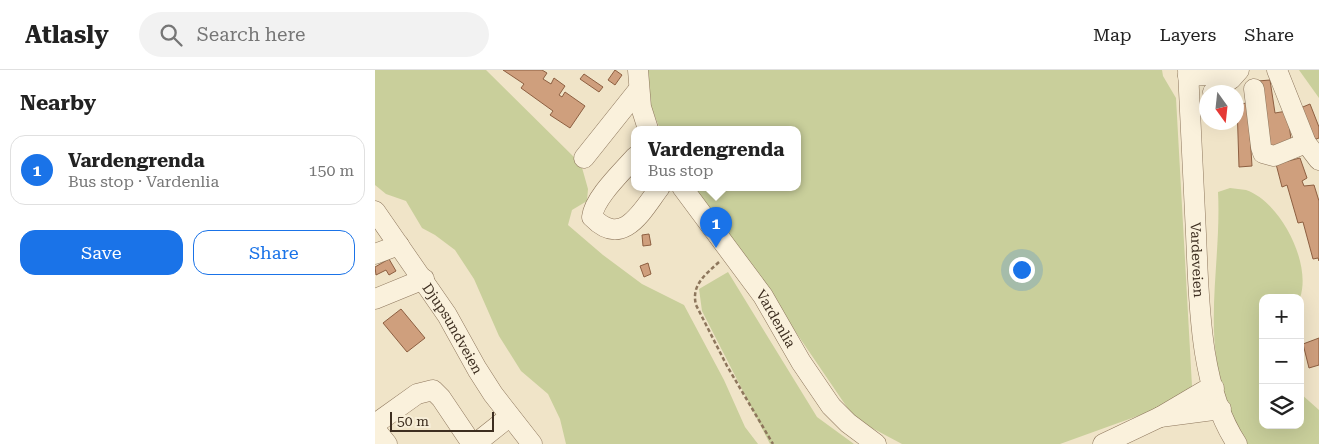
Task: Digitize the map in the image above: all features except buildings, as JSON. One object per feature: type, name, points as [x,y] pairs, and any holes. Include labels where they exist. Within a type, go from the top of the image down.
[{"type":"street","points":[[1188,73],[1209,75],[1225,70]]},
{"type":"street","points":[[1223,85],[1239,70]]},
{"type":"street","points":[[1277,70],[1306,143],[1319,160]]},
{"type":"street","name":"Vardeveien","points":[[1188,73],[1198,96],[1201,334],[1214,388],[1221,409],[1237,444]]},
{"type":"street","points":[[638,79],[641,107],[647,126]]},
{"type":"street","points":[[584,158],[638,79]]},
{"type":"street","points":[[1254,89],[1263,153],[1274,156],[1306,143]]},
{"type":"street","points":[[631,161],[598,201],[593,210],[592,217],[605,228],[615,230],[625,227],[634,221],[657,191]]},
{"type":"street","name":"Vardenlia","points":[[685,191],[763,296],[801,362],[831,406],[848,423],[876,444]]},
{"type":"street","name":"Djupsundveien","points":[[375,211],[424,279],[447,315],[477,369],[509,417],[532,444]]},
{"type":"street","points":[[375,254],[399,245]]},
{"type":"street","points":[[375,299],[424,279]]},
{"type":"street","points":[[1103,444],[1160,417],[1204,391],[1214,388]]},
{"type":"street","points":[[375,424],[417,394],[433,390],[441,398],[474,444],[509,417]]},
{"type":"street","points":[[1160,417],[1221,409]]},
{"type":"street","points":[[375,429],[387,444]]},
{"type":"path","points":[[731,255],[705,275],[696,286],[694,295],[727,366],[773,444]]},
{"type":"green space","points":[[375,70],[486,70],[581,164],[588,189],[587,201],[572,210],[568,225],[603,255],[642,284],[684,305],[724,380],[745,427],[758,444],[566,444],[560,419],[548,394],[521,371],[499,336],[474,279],[455,250],[422,228],[406,201],[386,194],[375,185]]},
{"type":"green space","points":[[648,70],[1162,70],[1163,76],[1176,98],[1192,386],[1168,405],[1060,444],[902,444],[855,419],[746,259],[708,205],[696,191],[801,191],[801,126],[659,126],[649,102]]},
{"type":"green space","points":[[1299,70],[1319,70],[1319,98]]},
{"type":"green space","points":[[1230,188],[1246,190],[1259,197],[1282,220],[1291,236],[1302,268],[1303,284],[1301,294],[1259,294],[1259,429],[1304,429],[1304,397],[1319,410],[1319,444],[1244,444],[1231,415],[1219,374],[1215,343],[1214,300],[1218,235],[1218,192]]},
{"type":"green space","points":[[728,272],[817,417],[854,444],[770,444],[702,311],[699,289]]},
{"type":"place","name":"Vardengrenda","points":[[716,248]]}]
